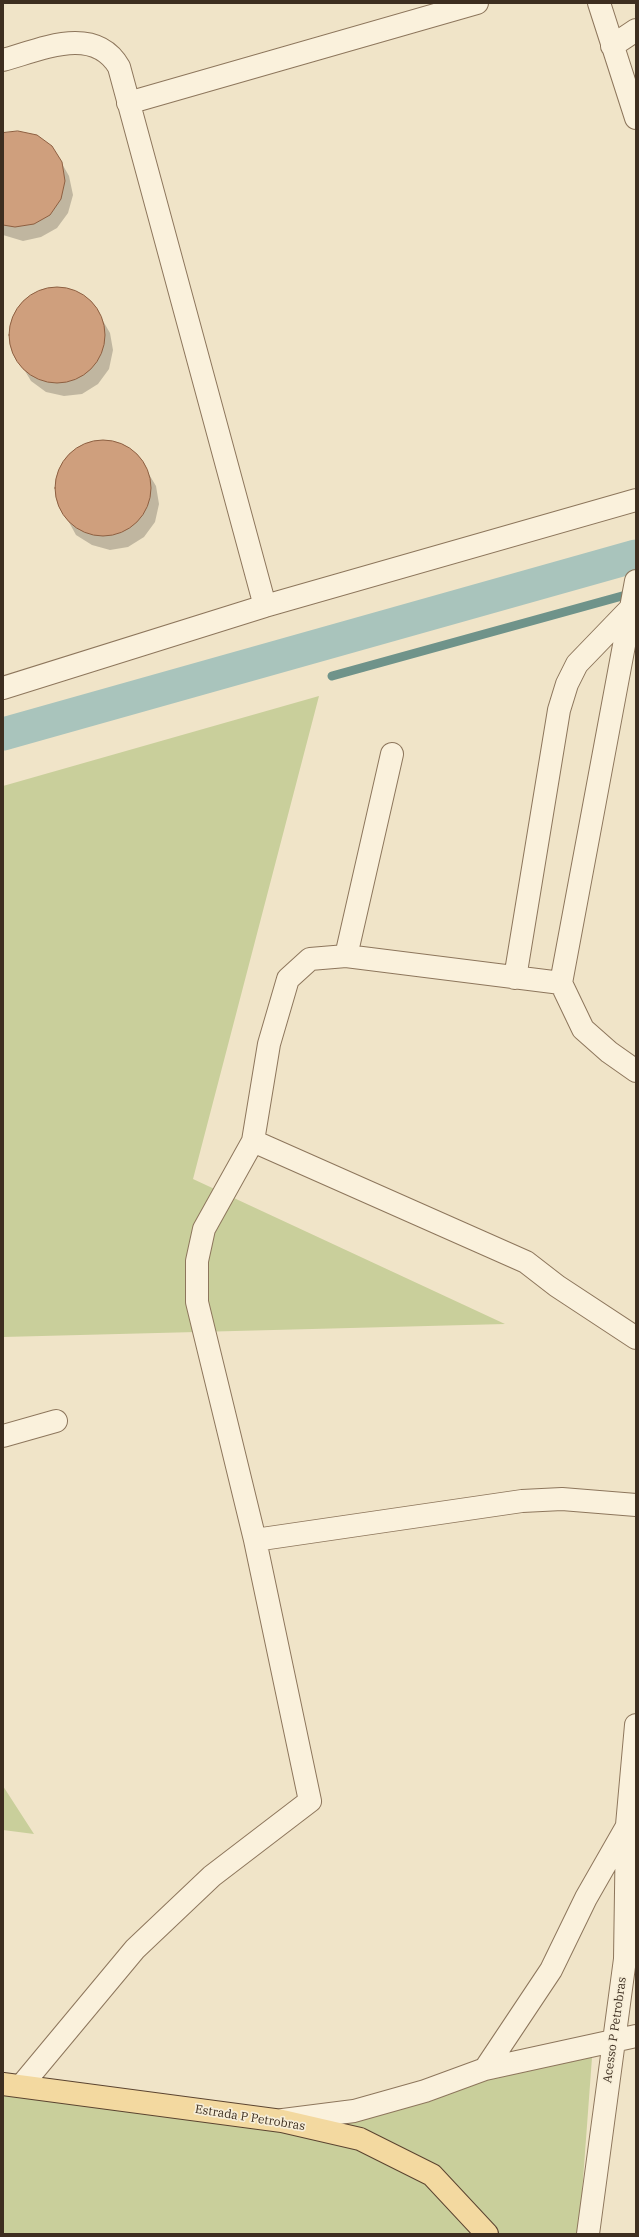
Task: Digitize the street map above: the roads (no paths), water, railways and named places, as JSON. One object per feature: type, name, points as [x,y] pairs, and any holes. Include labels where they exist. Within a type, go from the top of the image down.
[{"type":"main road","name":"Estrada P Petrobras","points":[[12,2085],[282,2120],[360,2139],[432,2175],[487,2234]]},
{"type":"lane","points":[[128,103],[477,3]]},
{"type":"lane","points":[[599,3],[636,118]]},
{"type":"lane","points":[[612,46],[636,30]]},
{"type":"lane","points":[[3,60],[72,41],[96,46],[112,55],[119,67],[265,606]]},
{"type":"lane","points":[[612,46],[636,64]]},
{"type":"lane","points":[[3,688],[265,606],[636,500]]},
{"type":"lane","points":[[636,581],[561,983],[583,1029],[609,1052],[636,1071]]},
{"type":"lane","points":[[515,978],[559,710],[567,684],[577,664],[631,608]]},
{"type":"lane","points":[[346,956],[392,754]]},
{"type":"lane","points":[[12,2085],[135,1949],[212,1876],[310,1801],[255,1540],[198,1302],[197,1268],[204,1228],[253,1141],[269,1044],[288,979],[310,959],[346,956],[561,983]]},
{"type":"lane","points":[[253,1141],[526,1262],[557,1286],[636,1338]]},
{"type":"lane","points":[[3,1436],[56,1421]]},
{"type":"lane","points":[[255,1540],[522,1501],[562,1499],[636,1505]]},
{"type":"lane","name":"Acesso P Petrobras","points":[[588,2234],[625,1959],[627,1825],[634,1779],[636,1725]]},
{"type":"lane","points":[[485,2069],[550,1970],[586,1898],[627,1825]]},
{"type":"lane","points":[[282,2120],[354,2111],[425,2092],[485,2069],[636,2036]]},
{"type":"waterway","points":[[3,734],[636,556]]},
{"type":"waterway","points":[[332,676],[633,593]]}]
